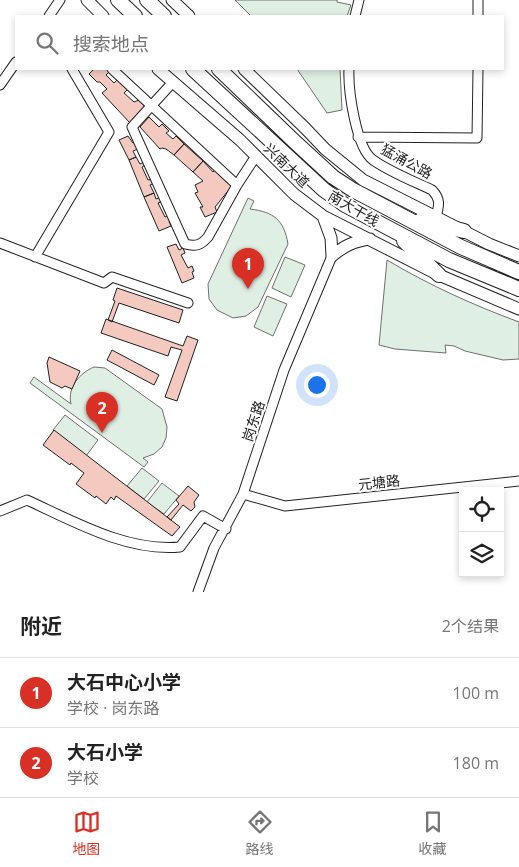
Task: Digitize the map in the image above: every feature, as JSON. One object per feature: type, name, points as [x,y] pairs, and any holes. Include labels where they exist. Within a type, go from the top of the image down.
[{"type":"highway","points":[[118,0],[135,15]]},
{"type":"highway","points":[[147,0],[163,15]]},
{"type":"highway","name":"南大干线","points":[[193,70],[324,190],[345,204],[449,260],[519,289]]},
{"type":"highway","name":"南大干线","points":[[220,70],[333,177],[395,213],[461,247],[519,272]]},
{"type":"highway","points":[[395,213],[464,231]]},
{"type":"highway","points":[[388,227],[440,275]]},
{"type":"main road","points":[[87,0],[102,15]]},
{"type":"main road","points":[[172,0],[188,15]]},
{"type":"main road","name":"兴南大道","points":[[159,70],[228,129],[294,194],[323,216],[440,275],[519,309]]},
{"type":"main road","points":[[245,70],[325,149],[363,180],[488,244],[519,256]]},
{"type":"main road","points":[[323,216],[331,238],[332,256]]},
{"type":"main road","points":[[332,256],[344,246],[355,241],[370,239]]},
{"type":"street","points":[[50,15],[60,0]]},
{"type":"street","points":[[355,15],[359,0]]},
{"type":"street","points":[[478,0],[478,15]]},
{"type":"street","points":[[0,85],[15,63]]},
{"type":"street","points":[[35,258],[110,132],[73,70]]},
{"type":"street","points":[[113,70],[237,184]]},
{"type":"street","name":"猛涌公路","points":[[349,70],[358,137],[372,159],[432,190],[437,195],[440,204],[436,217]]},
{"type":"street","points":[[358,137],[477,138],[478,70]]},
{"type":"street","points":[[173,82],[132,127],[186,244],[194,246],[202,244],[208,237],[227,206],[237,184],[256,156]]},
{"type":"street","points":[[0,243],[104,283],[112,277],[188,304]]},
{"type":"street","name":"岗东路","points":[[198,592],[214,548],[226,529],[243,494],[284,370],[332,256]]},
{"type":"street","name":"元塘路","points":[[243,494],[285,506],[519,481]]},
{"type":"street","points":[[0,511],[27,500],[96,531],[146,546],[165,548],[180,547],[204,516],[226,529]]},
{"type":"green space","points":[[235,0],[337,0],[337,2],[351,5],[347,15],[250,15]]},
{"type":"green space","points":[[298,70],[340,70],[342,110],[327,113]]},
{"type":"green space","points":[[248,198],[254,201],[250,209],[266,212],[281,223],[288,244],[258,307],[246,316],[233,318],[217,310],[209,299],[208,284]]},
{"type":"green space","points":[[285,257],[305,265],[291,297],[272,288]]},
{"type":"green space","points":[[387,260],[451,294],[519,322],[519,359],[503,360],[445,345],[446,353],[395,349],[379,345]]},
{"type":"green space","points":[[267,296],[287,304],[273,336],[254,327]]},
{"type":"green space","points":[[94,367],[105,368],[162,409],[167,427],[166,438],[162,447],[154,454],[143,458],[148,462],[144,467],[30,383],[34,377],[71,404],[71,392],[76,381]]},
{"type":"green space","points":[[65,415],[98,440],[86,456],[53,430]]},
{"type":"green space","points":[[142,468],[159,481],[144,499],[127,486]]},
{"type":"green space","points":[[162,483],[179,496],[164,514],[147,502]]},
{"type":"building","points":[[93,70],[107,70],[109,72],[106,75],[114,83],[118,79],[128,89],[124,93],[134,102],[139,100],[146,108],[130,123],[102,93],[107,89],[89,74]]},
{"type":"building","points":[[149,117],[159,127],[162,124],[169,131],[166,133],[173,139],[176,136],[184,144],[174,155],[166,149],[160,149],[140,127]]},
{"type":"building","points":[[128,136],[133,143],[137,141],[138,149],[133,151],[136,157],[129,160],[119,140]]},
{"type":"building","points":[[184,144],[203,161],[193,172],[174,155]]},
{"type":"building","points":[[136,157],[140,164],[146,161],[147,164],[142,167],[148,180],[153,179],[155,183],[150,185],[154,193],[144,197],[129,160]]},
{"type":"building","points":[[203,161],[213,172],[216,169],[232,186],[215,207],[217,212],[205,217],[200,207],[203,207],[195,193],[198,192],[195,185],[203,181],[193,172]]},
{"type":"building","points":[[154,193],[156,199],[161,197],[163,201],[158,203],[165,217],[169,215],[171,220],[169,221],[171,226],[159,231],[144,197]]},
{"type":"building","points":[[176,244],[179,250],[183,248],[185,253],[181,255],[188,268],[192,266],[194,271],[192,272],[194,278],[182,283],[167,247]]},
{"type":"building","points":[[117,288],[183,310],[179,323],[119,303],[112,322],[108,320],[115,301],[113,300]]},
{"type":"building","points":[[106,319],[183,346],[187,336],[198,340],[177,401],[165,397],[182,350],[171,347],[168,356],[101,333]]},
{"type":"building","points":[[112,350],[159,375],[154,385],[107,360]]},
{"type":"building","points":[[49,357],[80,371],[72,389],[65,386],[62,388],[50,382],[47,363]]},
{"type":"building","points":[[54,430],[180,527],[172,536],[116,496],[114,500],[111,497],[106,504],[76,484],[84,473],[43,445]]},
{"type":"building","points":[[188,486],[199,495],[194,502],[195,507],[191,511],[183,505],[171,520],[167,517],[179,504],[176,500]]},
{"type":"place","name":"大石中心小学","points":[[248,289]]},
{"type":"place","name":"大石小学","points":[[102,433]]}]
